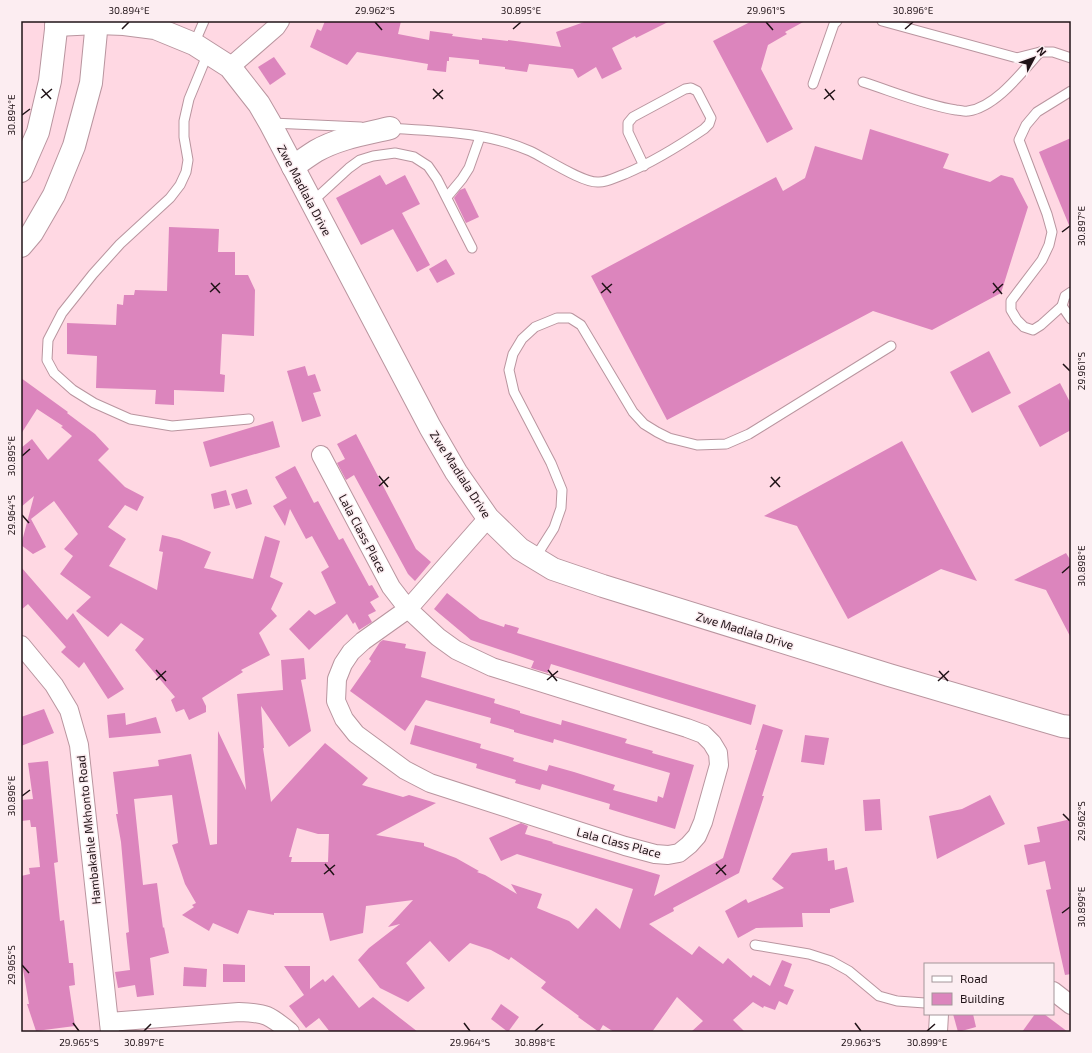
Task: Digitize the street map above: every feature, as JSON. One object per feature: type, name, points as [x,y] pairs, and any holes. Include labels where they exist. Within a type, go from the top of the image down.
[{"type":"street","points":[[230,67],[276,27],[280,21]]},
{"type":"street","name":"Zwe Madlala Drive","points":[[56,23],[97,22],[155,28],[202,48],[230,67],[259,104],[270,123],[430,427],[456,472],[488,518],[520,549],[553,569],[603,586],[889,675],[1062,726],[1071,727]]},
{"type":"street","points":[[21,246],[32,233],[54,195],[74,146],[91,83],[97,22]]},
{"type":"street","points":[[21,171],[38,132],[50,81],[56,23]]},
{"type":"street","points":[[293,167],[316,151],[332,144],[348,138],[390,128]]},
{"type":"street","name":"Lala Class Place","points":[[321,455],[391,587],[408,609],[438,637],[456,650],[492,666],[687,728],[703,734],[712,742],[718,753],[719,765],[703,822],[697,836],[679,853],[668,855],[655,854],[625,846],[430,783],[405,770],[356,734],[344,719],[336,701],[337,679],[343,664],[351,652],[363,641],[408,609],[488,518]]},
{"type":"street","name":"Hambakahle Mkhonto Road","points":[[21,646],[54,685],[69,710],[80,745],[109,1027]]},
{"type":"street","points":[[1054,992],[1071,1005]]},
{"type":"street","points":[[109,1027],[239,1012],[258,1012],[272,1017],[290,1032]]},
{"type":"street","points":[[938,1032],[939,1015]]},
{"type":"lane","points":[[204,21],[202,48],[184,120],[184,137],[188,160],[186,172],[180,185],[170,198],[120,244],[62,313],[48,340],[47,360],[54,373],[73,390],[94,403],[130,419],[172,426],[249,419]]},
{"type":"lane","points":[[813,84],[834,24],[837,21]]},
{"type":"lane","points":[[882,21],[1017,58],[1040,52],[1053,52],[1071,58]]},
{"type":"lane","points":[[863,82],[944,108],[968,112],[997,97],[1040,52]]},
{"type":"lane","points":[[270,123],[390,128],[480,137],[499,141],[529,151],[586,180],[597,183],[644,166],[704,130],[709,124],[711,118],[696,91],[691,88],[685,89],[633,117],[628,123],[628,132],[644,166]]},
{"type":"lane","points":[[1071,91],[1037,112],[1026,125],[1019,140],[1047,214],[1052,232],[1049,246],[1042,260],[1011,301],[1011,310],[1017,320],[1024,327],[1033,330],[1041,325],[1062,306],[1065,296],[1071,292]]},
{"type":"lane","points":[[447,198],[469,168],[480,137]]},
{"type":"lane","points":[[312,202],[349,168],[360,160],[373,156],[395,153],[414,157],[428,166],[437,179],[472,248]]},
{"type":"lane","points":[[1062,306],[1071,319]]},
{"type":"lane","points":[[535,558],[554,528],[561,508],[562,490],[551,462],[514,392],[509,370],[513,354],[522,339],[535,327],[557,318],[570,318],[581,324],[633,412],[644,424],[669,438],[697,445],[726,444],[749,434],[891,346]]},
{"type":"lane","points":[[754,945],[809,954],[831,961],[849,970],[863,984],[879,996],[897,1001],[924,1003]]},
{"type":"building","points":[[325,21],[401,21],[398,34],[429,40],[430,31],[482,40],[482,38],[508,40],[561,47],[556,32],[587,21],[670,21],[612,48],[622,69],[602,79],[596,67],[578,78],[573,69],[529,64],[527,72],[505,69],[505,67],[479,64],[479,60],[449,57],[446,72],[427,70],[428,64],[357,52],[347,65],[310,47],[317,29],[321,31]]},
{"type":"building","points":[[752,21],[805,21],[785,32],[787,34],[768,45],[761,69],[793,129],[767,143],[713,41]]},
{"type":"building","points":[[274,57],[286,74],[270,85],[258,67]]},
{"type":"building","points":[[870,129],[949,154],[943,168],[990,182],[1001,175],[1013,178],[1028,207],[1001,293],[932,330],[873,311],[667,420],[591,276],[776,177],[783,191],[805,178],[815,146],[862,160]]},
{"type":"building","points":[[1071,138],[1071,230],[1039,152]]},
{"type":"building","points":[[380,175],[386,185],[405,175],[420,204],[402,213],[430,265],[417,272],[393,229],[361,245],[336,198]]},
{"type":"building","points":[[465,188],[479,217],[466,223],[454,198],[460,190]]},
{"type":"building","points":[[169,227],[219,229],[218,252],[235,252],[235,275],[248,275],[255,290],[254,336],[222,334],[220,374],[225,375],[224,392],[174,390],[174,405],[155,404],[156,390],[96,388],[97,356],[67,354],[67,323],[116,325],[117,304],[123,305],[124,295],[134,295],[135,290],[167,291]]},
{"type":"building","points":[[446,259],[455,274],[437,283],[429,269]]},
{"type":"building","points":[[989,351],[1011,393],[972,413],[950,372]]},
{"type":"building","points":[[305,366],[308,376],[315,374],[321,391],[313,393],[321,416],[302,422],[287,371]]},
{"type":"building","points":[[21,378],[68,412],[67,413],[95,434],[109,449],[98,460],[125,487],[144,497],[137,511],[125,505],[108,527],[126,539],[109,566],[157,590],[163,552],[159,551],[162,535],[179,539],[211,552],[204,568],[253,579],[265,536],[280,541],[270,577],[283,583],[271,609],[277,616],[259,633],[270,655],[241,670],[243,672],[202,698],[206,706],[206,712],[189,720],[184,709],[176,712],[171,700],[175,697],[135,650],[144,639],[121,623],[108,637],[76,611],[91,597],[60,574],[73,556],[64,549],[78,534],[54,501],[31,519],[46,547],[33,554],[21,545],[34,496],[21,507],[21,448],[32,439],[48,460],[72,436],[61,427],[63,426],[37,409],[21,434]]},
{"type":"building","points":[[1060,383],[1071,404],[1071,430],[1040,447],[1018,406]]},
{"type":"building","points":[[273,421],[280,447],[210,467],[203,442]]},
{"type":"building","points":[[356,434],[416,549],[431,562],[415,581],[408,574],[354,475],[346,480],[337,463],[345,459],[337,444]]},
{"type":"building","points":[[902,441],[977,581],[941,569],[848,619],[797,526],[764,516]]},
{"type":"building","points":[[295,466],[314,503],[318,501],[339,540],[343,538],[369,586],[372,585],[379,597],[370,602],[376,611],[368,615],[372,622],[359,630],[355,622],[353,624],[347,614],[309,650],[289,629],[309,610],[315,615],[336,603],[321,572],[329,567],[312,536],[306,539],[290,509],[285,526],[273,506],[287,498],[275,477]]},
{"type":"building","points":[[247,489],[252,504],[236,509],[231,494]]},
{"type":"building","points":[[226,490],[230,505],[214,509],[211,494]]},
{"type":"building","points":[[1066,553],[1071,561],[1071,638],[1046,590],[1014,580]]},
{"type":"building","points":[[21,567],[67,620],[73,613],[124,689],[108,699],[84,662],[79,668],[61,652],[66,647],[28,604],[21,610]]},
{"type":"building","points":[[447,593],[480,619],[504,627],[505,624],[519,628],[517,633],[756,705],[751,725],[551,664],[548,673],[531,668],[534,661],[471,640],[434,609]]},
{"type":"building","points":[[383,640],[406,644],[405,648],[426,652],[421,677],[495,699],[494,703],[520,711],[520,713],[561,725],[562,720],[627,739],[625,743],[653,751],[652,753],[694,765],[675,829],[609,809],[610,804],[542,784],[540,790],[515,783],[516,780],[476,768],[477,764],[410,744],[415,725],[481,744],[480,748],[514,758],[513,761],[547,771],[549,765],[574,772],[615,785],[613,790],[657,802],[658,796],[663,798],[670,773],[554,739],[553,743],[514,732],[514,730],[490,723],[491,718],[426,700],[405,731],[350,691],[371,661],[369,659],[380,642]]},
{"type":"building","points":[[304,658],[306,679],[301,680],[311,731],[289,747],[261,706],[263,748],[271,802],[325,743],[368,778],[362,785],[403,797],[409,795],[436,803],[376,835],[424,843],[424,846],[456,858],[479,871],[477,872],[485,875],[517,894],[511,884],[542,894],[537,908],[569,921],[578,929],[596,908],[620,929],[633,889],[517,854],[501,861],[489,838],[521,823],[528,826],[525,834],[660,875],[654,896],[723,858],[757,750],[755,750],[763,724],[783,730],[762,796],[764,796],[739,873],[673,908],[674,911],[649,924],[692,955],[699,946],[723,964],[728,958],[751,978],[753,975],[770,986],[782,960],[792,964],[784,986],[794,990],[787,1005],[779,1001],[775,1010],[764,1006],[763,1008],[753,1002],[733,1020],[745,1032],[691,1032],[703,1021],[677,997],[652,1032],[614,1032],[603,1025],[599,1032],[541,988],[546,982],[511,957],[509,960],[491,950],[470,943],[449,962],[430,941],[406,963],[425,988],[408,1002],[380,988],[358,960],[369,948],[400,924],[388,927],[413,900],[366,906],[363,933],[330,941],[323,913],[274,913],[274,915],[248,910],[238,934],[213,923],[209,931],[182,915],[194,907],[192,905],[196,903],[185,884],[172,845],[178,843],[172,795],[134,799],[143,885],[157,883],[163,928],[164,927],[169,953],[150,958],[154,995],[137,997],[135,985],[118,988],[115,972],[130,970],[126,933],[129,932],[113,772],[159,766],[158,760],[191,754],[210,845],[217,844],[218,731],[246,790],[237,694],[283,690],[281,660]],"holes":[[[297,828],[318,834],[329,834],[328,862],[291,862],[292,857],[289,857]]]},
{"type":"building","points":[[44,709],[54,733],[21,746],[21,717]]},
{"type":"building","points":[[125,713],[126,725],[156,717],[161,733],[109,738],[107,715]]},
{"type":"building","points":[[805,735],[829,738],[824,765],[801,762]]},
{"type":"building","points":[[48,761],[58,862],[54,863],[60,921],[64,920],[69,963],[73,963],[75,985],[69,986],[75,1026],[36,1031],[27,1004],[29,1004],[21,958],[21,876],[30,874],[29,868],[40,867],[36,827],[31,827],[30,820],[21,821],[21,800],[33,799],[28,763]]},
{"type":"building","points":[[990,795],[1005,824],[937,859],[929,816],[962,809]]},
{"type":"building","points":[[880,799],[882,830],[865,831],[863,800]]},
{"type":"building","points":[[1071,819],[1071,974],[1065,975],[1046,890],[1051,889],[1045,861],[1028,865],[1024,845],[1040,842],[1037,827]]},
{"type":"building","points":[[827,848],[828,861],[834,860],[835,870],[847,867],[854,902],[830,909],[830,913],[802,913],[803,927],[756,928],[738,938],[725,911],[746,899],[748,903],[784,888],[772,879],[792,853]]},
{"type":"building","points":[[223,964],[245,965],[245,982],[223,982]]},
{"type":"building","points":[[284,966],[310,966],[310,989],[323,979],[325,982],[333,975],[359,1008],[373,997],[418,1032],[330,1032],[319,1018],[306,1028],[289,1006],[304,995]]},
{"type":"building","points":[[184,967],[207,969],[206,987],[183,986]]},
{"type":"building","points":[[501,1004],[519,1017],[508,1032],[491,1019]]},
{"type":"building","points":[[953,1015],[973,1015],[976,1027],[958,1032]]},
{"type":"building","points":[[1034,1015],[1045,1015],[1068,1032],[1022,1032]]}]
